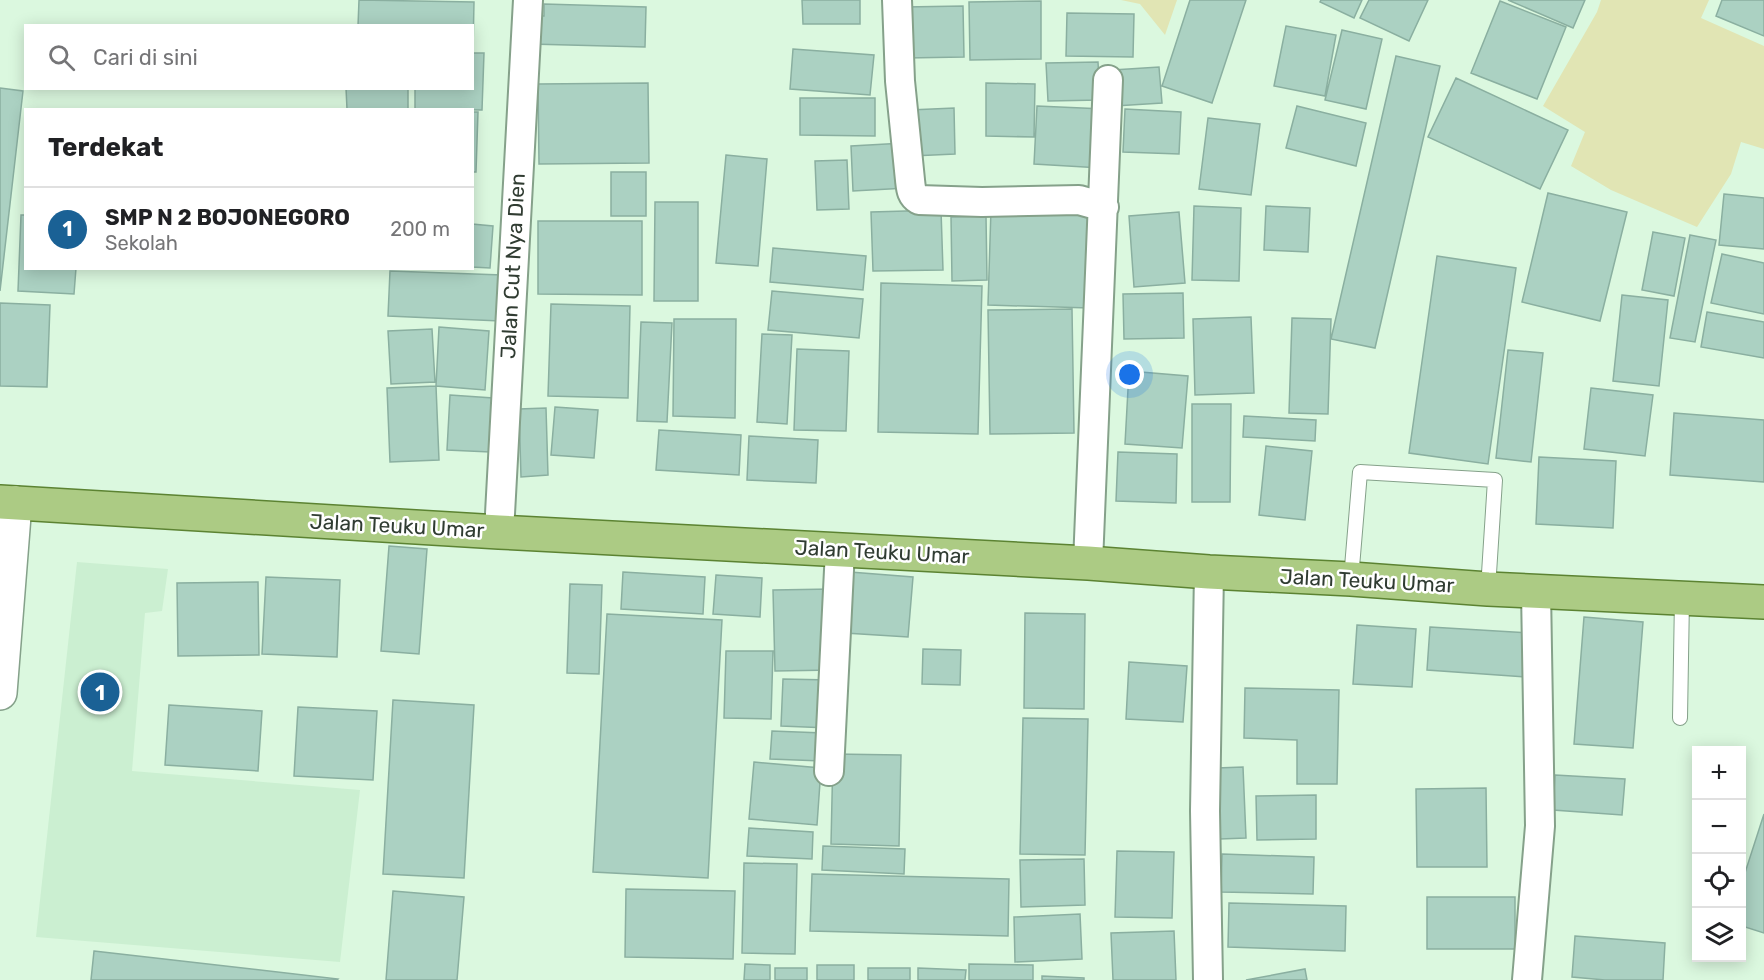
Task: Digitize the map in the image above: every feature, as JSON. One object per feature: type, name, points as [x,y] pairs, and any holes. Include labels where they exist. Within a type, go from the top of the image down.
[{"type":"main road","name":"Jalan Teuku Umar","points":[[8,503],[1088,563],[1488,589],[1764,602]]},
{"type":"street","name":"Jalan Cut Nya Dien","points":[[499,532],[528,0]]},
{"type":"street","points":[[897,0],[900,81],[910,180],[914,197],[919,200],[982,202],[1079,200],[1104,207]]},
{"type":"street","points":[[1088,563],[1108,80]]},
{"type":"street","points":[[0,693],[8,503]]},
{"type":"street","points":[[829,771],[840,550]]},
{"type":"street","points":[[1208,980],[1204,811],[1209,572]]},
{"type":"street","points":[[1527,980],[1540,826],[1536,591]]},
{"type":"lane","points":[[1351,579],[1360,472],[1495,480],[1488,589]]},
{"type":"lane","points":[[1680,717],[1682,598]]},
{"type":"shaded area","points":[[1121,0],[1177,0],[1165,35],[1140,4]]},
{"type":"shaded area","points":[[1601,0],[1709,0],[1701,18],[1764,46],[1764,149],[1741,142],[1731,174],[1697,227],[1611,190],[1571,166],[1585,132],[1543,106],[1597,12]]},
{"type":"shaded area","points":[[77,562],[168,569],[162,611],[145,613],[132,771],[360,790],[340,962],[36,937]]},
{"type":"building","points":[[359,0],[474,2],[474,24],[358,24]]},
{"type":"building","points":[[802,0],[860,0],[860,24],[803,24]]},
{"type":"building","points":[[1190,0],[1246,0],[1212,103],[1162,86]]},
{"type":"building","points":[[1321,0],[1362,0],[1354,18],[1320,2]]},
{"type":"building","points":[[1369,0],[1428,0],[1409,41],[1360,18]]},
{"type":"building","points":[[1508,0],[1585,0],[1573,28]]},
{"type":"building","points":[[1722,0],[1764,0],[1764,36],[1716,16]]},
{"type":"building","points":[[1041,1],[1041,59],[970,60],[969,2]]},
{"type":"building","points":[[1500,1],[1566,27],[1537,99],[1471,73]]},
{"type":"building","points":[[544,4],[646,7],[645,47],[530,44],[531,16],[544,16]]},
{"type":"building","points":[[963,6],[964,57],[906,58],[904,7]]},
{"type":"building","points":[[1067,13],[1134,14],[1133,57],[1066,56]]},
{"type":"building","points":[[1286,26],[1336,35],[1325,96],[1274,86]]},
{"type":"building","points":[[1342,30],[1382,39],[1366,109],[1325,100]]},
{"type":"building","points":[[793,49],[874,55],[870,95],[790,89]]},
{"type":"building","points":[[474,53],[484,53],[482,110],[415,108],[415,90],[474,90]]},
{"type":"building","points":[[1396,56],[1440,66],[1375,348],[1331,339]]},
{"type":"building","points":[[1098,62],[1100,100],[1048,101],[1046,63]]},
{"type":"building","points":[[1159,67],[1162,103],[1115,106],[1113,70]]},
{"type":"building","points":[[1456,78],[1568,130],[1540,189],[1428,137]]},
{"type":"building","points":[[648,83],[649,163],[539,164],[538,84]]},
{"type":"building","points":[[986,83],[1035,84],[1034,137],[986,136]]},
{"type":"building","points":[[0,88],[23,91],[0,291]]},
{"type":"building","points":[[346,90],[408,90],[408,108],[347,108]]},
{"type":"building","points":[[800,98],[875,98],[875,136],[800,135]]},
{"type":"building","points":[[1037,106],[1104,109],[1101,168],[1034,164]]},
{"type":"building","points":[[1297,106],[1366,123],[1356,166],[1286,148]]},
{"type":"building","points":[[954,108],[955,154],[912,156],[910,110]]},
{"type":"building","points":[[1125,109],[1181,112],[1179,154],[1123,152]]},
{"type":"building","points":[[474,112],[478,112],[476,172],[474,172]]},
{"type":"building","points":[[1208,118],[1260,124],[1251,195],[1199,189]]},
{"type":"building","points":[[904,143],[907,188],[853,191],[851,146]]},
{"type":"building","points":[[726,155],[767,159],[758,266],[716,263]]},
{"type":"building","points":[[847,160],[849,209],[817,210],[815,161]]},
{"type":"building","points":[[611,172],[646,172],[646,216],[611,216]]},
{"type":"building","points":[[1548,193],[1627,212],[1600,321],[1522,302]]},
{"type":"building","points":[[1724,194],[1764,198],[1764,249],[1719,245]]},
{"type":"building","points":[[655,202],[698,202],[698,301],[654,301]]},
{"type":"building","points":[[1194,206],[1241,208],[1239,281],[1192,280]]},
{"type":"building","points":[[1266,206],[1310,208],[1308,252],[1264,250]]},
{"type":"building","points":[[991,209],[1092,211],[1089,308],[988,305]]},
{"type":"building","points":[[941,210],[943,270],[873,271],[871,212]]},
{"type":"building","points":[[1179,212],[1185,283],[1134,287],[1129,216]]},
{"type":"building","points":[[21,215],[24,215],[24,270],[76,270],[74,294],[18,291]]},
{"type":"building","points":[[986,216],[987,280],[952,281],[951,217]]},
{"type":"building","points":[[538,221],[642,221],[642,295],[538,294]]},
{"type":"building","points":[[474,224],[493,226],[490,268],[474,267]]},
{"type":"building","points":[[1653,232],[1685,238],[1674,296],[1642,290]]},
{"type":"building","points":[[1690,235],[1716,240],[1695,342],[1670,338]]},
{"type":"building","points":[[773,248],[866,256],[863,290],[770,282]]},
{"type":"building","points":[[1722,254],[1764,263],[1764,314],[1711,303]]},
{"type":"building","points":[[1437,256],[1516,268],[1488,464],[1409,453]]},
{"type":"building","points":[[390,271],[502,275],[500,321],[388,316]]},
{"type":"building","points":[[881,283],[982,286],[978,434],[878,432]]},
{"type":"building","points":[[772,291],[863,299],[859,338],[768,330]]},
{"type":"building","points":[[1183,293],[1184,338],[1124,339],[1123,294]]},
{"type":"building","points":[[1622,295],[1668,300],[1659,386],[1613,381]]},
{"type":"building","points":[[0,303],[50,305],[47,387],[0,386]]},
{"type":"building","points":[[551,304],[630,306],[628,398],[548,396]]},
{"type":"building","points":[[1072,309],[1074,433],[990,434],[988,310]]},
{"type":"building","points":[[1707,312],[1764,322],[1764,358],[1701,347]]},
{"type":"building","points":[[1251,317],[1254,393],[1195,395],[1193,319]]},
{"type":"building","points":[[1292,318],[1331,319],[1328,414],[1289,413]]},
{"type":"building","points":[[674,319],[736,319],[735,418],[673,416]]},
{"type":"building","points":[[641,322],[672,323],[667,422],[637,421]]},
{"type":"building","points":[[439,327],[489,331],[485,390],[436,386]]},
{"type":"building","points":[[432,329],[435,382],[391,384],[388,331]]},
{"type":"building","points":[[762,334],[792,335],[787,424],[757,422]]},
{"type":"building","points":[[797,349],[849,351],[846,431],[794,430]]},
{"type":"building","points":[[1508,350],[1543,353],[1531,462],[1496,458]]},
{"type":"building","points":[[1129,371],[1188,376],[1182,448],[1125,444]]},
{"type":"building","points":[[436,386],[439,460],[390,462],[387,388]]},
{"type":"building","points":[[1591,388],[1653,395],[1645,456],[1584,449]]},
{"type":"building","points":[[450,395],[493,398],[490,452],[447,450]]},
{"type":"building","points":[[1192,404],[1231,404],[1230,502],[1192,502]]},
{"type":"building","points":[[555,407],[598,410],[594,458],[551,455]]},
{"type":"building","points":[[546,408],[548,475],[521,477],[519,409]]},
{"type":"building","points":[[1674,413],[1764,420],[1764,482],[1670,475]]},
{"type":"building","points":[[1244,416],[1316,420],[1315,441],[1243,437]]},
{"type":"building","points":[[659,430],[741,435],[739,475],[656,470]]},
{"type":"building","points":[[749,436],[818,440],[816,483],[747,480]]},
{"type":"building","points":[[1266,446],[1312,451],[1305,520],[1259,515]]},
{"type":"building","points":[[1118,452],[1177,454],[1176,503],[1116,501]]},
{"type":"building","points":[[1539,457],[1616,461],[1613,528],[1536,524]]},
{"type":"building","points":[[389,546],[427,549],[419,654],[381,651]]},
{"type":"building","points":[[623,572],[705,577],[703,614],[621,609]]},
{"type":"building","points":[[850,572],[913,577],[908,637],[845,633]]},
{"type":"building","points":[[716,575],[762,578],[760,617],[713,614]]},
{"type":"building","points":[[266,577],[340,580],[337,657],[262,654]]},
{"type":"building","points":[[258,582],[259,655],[178,656],[177,583]]},
{"type":"building","points":[[570,584],[602,585],[599,674],[567,673]]},
{"type":"building","points":[[832,589],[833,670],[775,671],[773,590]]},
{"type":"building","points":[[1025,613],[1085,614],[1084,709],[1024,708]]},
{"type":"building","points":[[607,614],[722,620],[708,878],[593,872]]},
{"type":"building","points":[[1584,617],[1643,622],[1633,748],[1574,744]]},
{"type":"building","points":[[1357,625],[1416,629],[1412,687],[1353,684]]},
{"type":"building","points":[[1430,627],[1530,633],[1527,677],[1427,670]]},
{"type":"building","points":[[923,649],[961,650],[960,685],[922,684]]},
{"type":"building","points":[[726,651],[773,651],[771,719],[724,718]]},
{"type":"building","points":[[1129,662],[1187,666],[1183,722],[1126,719]]},
{"type":"building","points":[[783,679],[830,680],[829,728],[781,726]]},
{"type":"building","points":[[1245,688],[1339,690],[1337,784],[1297,784],[1297,740],[1244,738]]},
{"type":"building","points":[[393,700],[474,705],[464,878],[383,874]]},
{"type":"building","points":[[169,705],[262,711],[258,771],[165,765]]},
{"type":"building","points":[[298,707],[377,711],[373,780],[294,776]]},
{"type":"building","points":[[1023,718],[1088,719],[1085,855],[1020,854]]},
{"type":"building","points":[[772,731],[823,733],[822,761],[770,759]]},
{"type":"building","points":[[833,754],[901,755],[899,846],[831,844]]},
{"type":"building","points":[[754,762],[821,768],[817,825],[749,819]]},
{"type":"building","points":[[1243,767],[1246,838],[1220,839],[1217,768]]},
{"type":"building","points":[[1555,775],[1625,779],[1622,815],[1553,810]]},
{"type":"building","points":[[1486,788],[1487,867],[1417,867],[1416,789]]},
{"type":"building","points":[[1316,795],[1316,839],[1257,840],[1256,796]]},
{"type":"building","points":[[1764,814],[1764,933],[1746,927],[1746,870]]},
{"type":"building","points":[[749,828],[813,832],[812,859],[747,856]]},
{"type":"building","points":[[823,846],[905,849],[904,874],[822,870]]},
{"type":"building","points":[[1117,851],[1174,852],[1172,918],[1115,917]]},
{"type":"building","points":[[1222,854],[1314,857],[1313,894],[1221,892]]},
{"type":"building","points":[[1084,859],[1085,905],[1021,907],[1020,860]]},
{"type":"building","points":[[744,863],[797,864],[795,954],[742,953]]},
{"type":"building","points":[[812,874],[1009,879],[1008,936],[810,931]]},
{"type":"building","points":[[626,889],[735,891],[733,959],[625,957]]},
{"type":"building","points":[[393,891],[464,897],[457,980],[386,980]]},
{"type":"building","points":[[1427,897],[1515,897],[1515,949],[1427,949]]},
{"type":"building","points":[[1229,903],[1346,906],[1345,951],[1228,947]]},
{"type":"building","points":[[1080,914],[1082,959],[1015,962],[1014,917]]},
{"type":"building","points":[[1174,931],[1176,980],[1113,980],[1111,933]]},
{"type":"building","points":[[1575,936],[1665,943],[1663,980],[1605,980],[1572,977]]},
{"type":"building","points":[[94,951],[338,979],[91,980]]},
{"type":"building","points":[[745,964],[770,965],[770,980],[744,980]]},
{"type":"building","points":[[969,964],[1033,965],[1033,980],[969,980]]},
{"type":"building","points":[[817,965],[854,965],[854,980],[817,980]]},
{"type":"building","points":[[775,968],[807,968],[807,980],[775,980]]},
{"type":"building","points":[[868,968],[910,968],[910,980],[868,980]]},
{"type":"building","points":[[918,968],[966,970],[965,980],[918,980]]},
{"type":"building","points":[[1305,969],[1307,980],[1246,980]]},
{"type":"building","points":[[1042,976],[1084,978],[1084,980],[1042,980]]},
{"type":"place","name":"SMP N 2 BOJONEGORO","points":[[100,692]]}]
